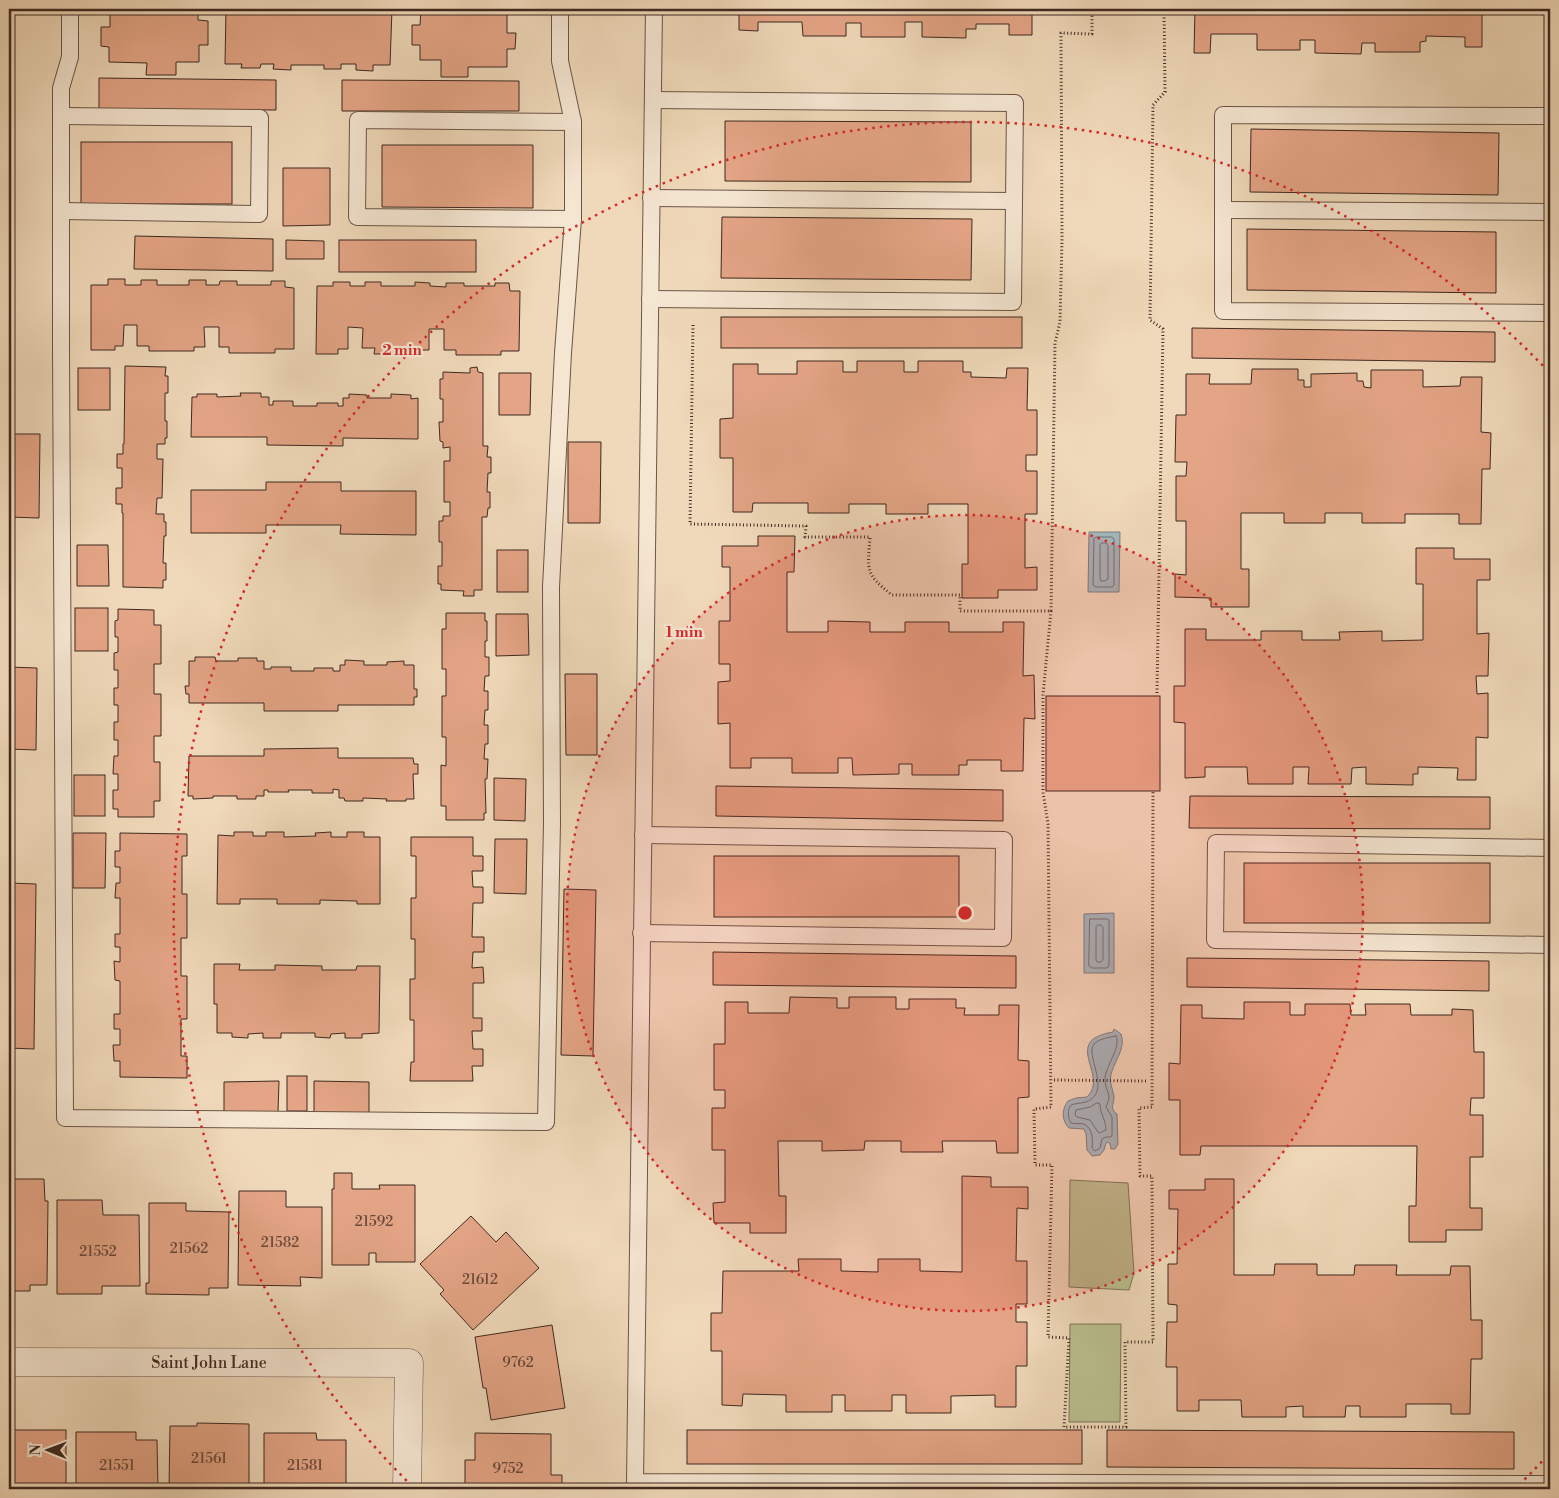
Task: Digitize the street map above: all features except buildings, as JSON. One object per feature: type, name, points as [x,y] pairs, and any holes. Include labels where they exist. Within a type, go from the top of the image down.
[{"type":"street","name":"Saint John Lane","points":[[9,1362],[409,1363],[407,1489]]},
{"type":"lane","points":[[70,9],[70,56],[61,88],[65,1118],[546,1122],[552,823],[551,587],[563,353],[573,219],[573,122],[560,61],[560,9]]},
{"type":"lane","points":[[654,9],[634,1482],[1550,1484]]},
{"type":"lane","points":[[650,299],[1013,302],[1014,103],[653,100]]},
{"type":"lane","points":[[1550,116],[1224,115],[1223,210],[1223,311],[1550,313]]},
{"type":"lane","points":[[61,116],[260,118],[259,214],[61,211]]},
{"type":"lane","points":[[573,122],[358,120],[358,217],[573,219]]},
{"type":"lane","points":[[651,198],[1013,201]]},
{"type":"lane","points":[[1223,210],[1550,212]]},
{"type":"lane","points":[[641,933],[1003,938],[1004,840],[643,836]]},
{"type":"lane","points":[[1550,848],[1216,843],[1215,940],[1550,945]]},
{"type":"path","points":[[1092,9],[1092,34],[1061,33],[1061,303],[1060,322],[1055,343],[1051,611],[1043,695],[1043,792],[1048,824],[1050,1107],[1034,1109],[1035,1165],[1052,1165],[1048,1337],[1069,1338],[1064,1427],[1126,1427],[1125,1342],[1154,1342],[1152,1176],[1140,1176],[1139,1108],[1152,1108],[1153,792]]},
{"type":"path","points":[[1157,693],[1164,329],[1150,320],[1153,105],[1165,92],[1164,9]]},
{"type":"path","points":[[693,300],[690,524],[806,526],[805,537],[870,537],[869,571],[873,579],[892,595],[960,594],[960,611],[1051,611]]},
{"type":"path","points":[[1054,1080],[1146,1081]]},
{"type":"green space","points":[[1070,1180],[1128,1183],[1134,1273],[1129,1290],[1069,1287]]},
{"type":"green space","points":[[1070,1324],[1121,1324],[1120,1422],[1069,1422]]},
{"type":"water","points":[[1089,532],[1120,532],[1119,592],[1088,592]]},
{"type":"water","points":[[1114,913],[1114,973],[1084,973],[1084,914]]},
{"type":"water","points":[[1114,1029],[1121,1034],[1122,1039],[1121,1049],[1111,1074],[1114,1097],[1113,1108],[1117,1114],[1118,1144],[1115,1149],[1111,1149],[1108,1142],[1100,1155],[1092,1156],[1087,1150],[1084,1129],[1069,1128],[1065,1122],[1063,1112],[1068,1101],[1087,1097],[1093,1088],[1088,1051],[1090,1043],[1098,1036],[1113,1032]]}]
